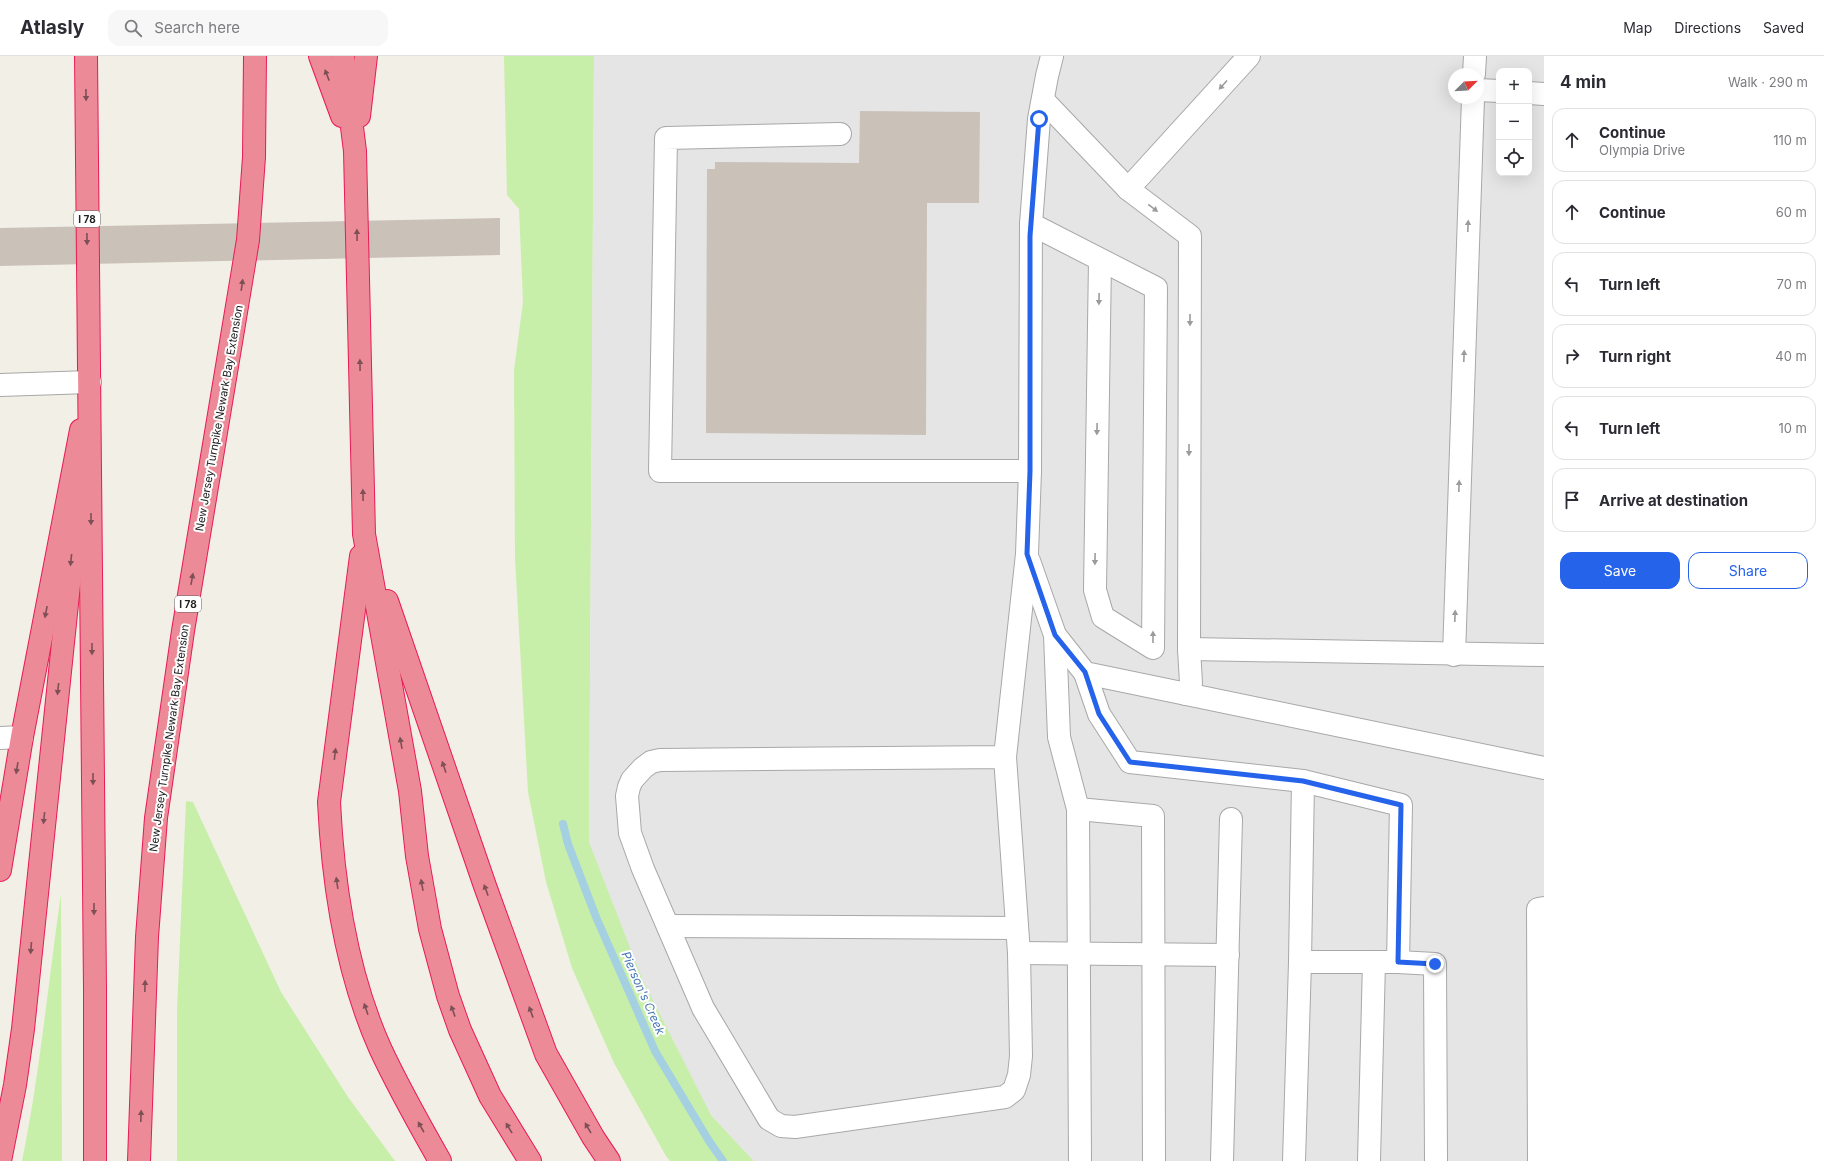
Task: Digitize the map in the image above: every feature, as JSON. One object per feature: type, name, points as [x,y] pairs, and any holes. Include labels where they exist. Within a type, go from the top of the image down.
[{"type":"highway","name":"I 78","points":[[86,56],[95,988],[95,1161]]},
{"type":"highway","name":"New Jersey Turnpike Newark Bay Extension","points":[[139,1161],[147,937],[156,818],[183,631],[248,240],[254,157],[255,56]]},
{"type":"highway","points":[[320,56],[355,151]]},
{"type":"highway","points":[[343,56],[355,151],[364,534],[329,802],[331,842],[344,926],[353,971],[366,1010],[380,1047],[402,1093],[440,1161]]},
{"type":"highway","points":[[355,151],[366,56]]},
{"type":"highway","points":[[0,870],[22,737],[90,382]]},
{"type":"highway","points":[[0,1161],[15,1085],[23,1029],[90,382]]},
{"type":"highway","points":[[364,534],[410,791],[418,863],[430,929],[448,996],[460,1030],[490,1096],[530,1161]]},
{"type":"highway","points":[[364,534],[485,886],[546,1054],[593,1137],[609,1161]]},
{"type":"street","points":[[1005,757],[660,760],[651,762],[637,773],[629,787],[627,796],[630,834],[643,869],[703,1008],[769,1119],[781,1126],[795,1127],[1005,1097],[1014,1090],[1020,1069],[1019,953],[1016,928],[1005,757],[1027,554],[1030,471],[1031,224],[1039,119],[1052,56]]},
{"type":"street","points":[[1128,189],[1249,56]]},
{"type":"street","points":[[1474,68],[1475,56]]},
{"type":"street","points":[[1484,90],[1496,91]]},
{"type":"street","points":[[1532,93],[1544,94]]},
{"type":"street","points":[[1043,100],[1128,189],[1190,236],[1189,649],[1191,683],[1186,694]]},
{"type":"street","points":[[1454,655],[1473,104]]},
{"type":"street","points":[[840,134],[666,138],[660,471],[1030,471]]},
{"type":"street","points":[[1031,224],[1156,288],[1153,648],[1103,617],[1095,590],[1100,260]]},
{"type":"street","points":[[0,385],[90,382]]},
{"type":"street","points":[[1027,554],[1055,635],[1059,737],[1078,809],[1080,1161]]},
{"type":"street","points":[[1055,635],[1085,672],[1099,714],[1130,762],[1303,781],[1401,805],[1398,962]]},
{"type":"street","points":[[1189,649],[1544,656]]},
{"type":"street","points":[[1085,672],[1544,768]]},
{"type":"street","points":[[0,738],[22,737]]},
{"type":"street","points":[[1294,1161],[1300,962],[1303,781]]},
{"type":"street","points":[[1078,809],[1153,816],[1154,1161]]},
{"type":"street","points":[[1222,1161],[1230,819]]},
{"type":"street","points":[[1539,1161],[1538,909],[1544,908]]},
{"type":"street","points":[[668,926],[1016,928]]},
{"type":"street","points":[[1019,953],[1228,955]]},
{"type":"street","points":[[1300,962],[1398,962],[1435,964],[1436,1161]]},
{"type":"street","points":[[1369,1161],[1374,962]]},
{"type":"green space","points":[[504,56],[594,56],[589,842],[711,1115],[754,1161],[670,1161],[666,1156],[614,1063],[572,968],[546,882],[528,792],[515,558],[514,370],[523,302],[519,209],[507,195]]},
{"type":"green space","points":[[186,801],[193,802],[281,992],[348,1097],[395,1161],[177,1161],[177,1009]]},
{"type":"green space","points":[[61,894],[62,1161],[22,1161],[39,1061]]},
{"type":"shaded area","points":[[594,56],[1544,56],[1544,1161],[754,1161],[711,1115],[643,981],[589,842]]},
{"type":"building","points":[[860,111],[980,112],[979,203],[927,203],[926,435],[706,433],[707,169],[715,169],[715,162],[859,163]]},
{"type":"building","points":[[500,218],[500,255],[0,266],[0,228]]},
{"type":"waterway","name":"Pierson's Creek","points":[[563,824],[568,844],[596,917],[655,1051],[709,1141],[723,1161]]},
{"type":"route","points":[[1039,119],[1030,236],[1030,471],[1027,554],[1055,635],[1085,672],[1099,714],[1130,762],[1303,781],[1401,805],[1398,962],[1435,964]]}]
